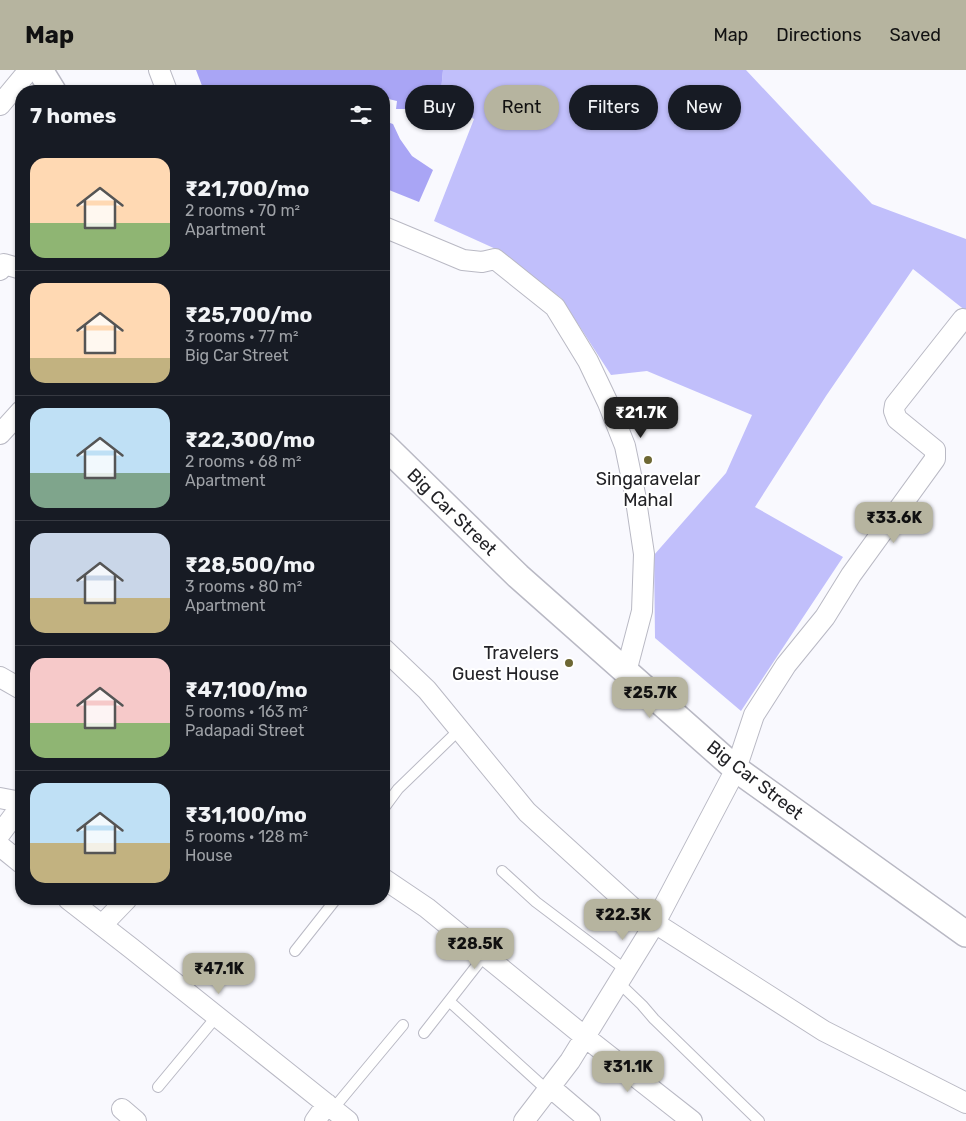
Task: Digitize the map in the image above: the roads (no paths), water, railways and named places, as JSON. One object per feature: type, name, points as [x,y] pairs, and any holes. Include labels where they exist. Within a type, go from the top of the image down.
[{"type":"street","points":[[17,85],[29,70]]},
{"type":"street","points":[[40,70],[49,85]]},
{"type":"street","points":[[158,70],[165,85]]},
{"type":"street","points":[[0,105],[15,87]]},
{"type":"street","points":[[390,230],[463,260],[482,262],[495,259],[555,307],[588,361],[608,403],[625,446],[635,494],[644,554],[642,611],[626,672]]},
{"type":"street","points":[[0,270],[4,264],[15,267]]},
{"type":"street","points":[[524,1121],[570,1061],[655,923],[736,769],[754,715],[786,665],[824,617],[851,575],[935,459],[935,450],[897,419],[894,411],[895,405],[963,319]]},
{"type":"street","points":[[0,434],[15,418]]},
{"type":"street","name":"Big Car Street","points":[[390,451],[518,576],[736,769],[966,934]]},
{"type":"street","points":[[390,655],[427,690],[527,812],[636,911],[824,1031],[966,1103]]},
{"type":"street","points":[[0,677],[15,686]]},
{"type":"street","points":[[0,798],[15,802]]},
{"type":"street","points":[[0,834],[15,813]]},
{"type":"street","points":[[0,846],[15,858]]},
{"type":"street","points":[[390,883],[427,908],[585,1037],[692,1121]]},
{"type":"street","points":[[76,905],[336,1111],[315,1121]]},
{"type":"street","points":[[102,925],[121,905]]},
{"type":"street","points":[[548,1089],[590,1121]]},
{"type":"lane","points":[[390,800],[398,789],[460,730]]},
{"type":"lane","points":[[502,872],[622,976],[654,1019],[759,1121]]},
{"type":"lane","points":[[295,951],[331,905]]},
{"type":"lane","points":[[424,1033],[485,955]]},
{"type":"lane","points":[[449,1001],[548,1089]]},
{"type":"lane","points":[[158,1087],[217,1016]]},
{"type":"lane","points":[[336,1111],[403,1025]]},
{"type":"place","name":"Singaravelar Mahal","points":[[648,460]]},
{"type":"place","name":"Travelers Guest House","points":[[569,663]]}]
